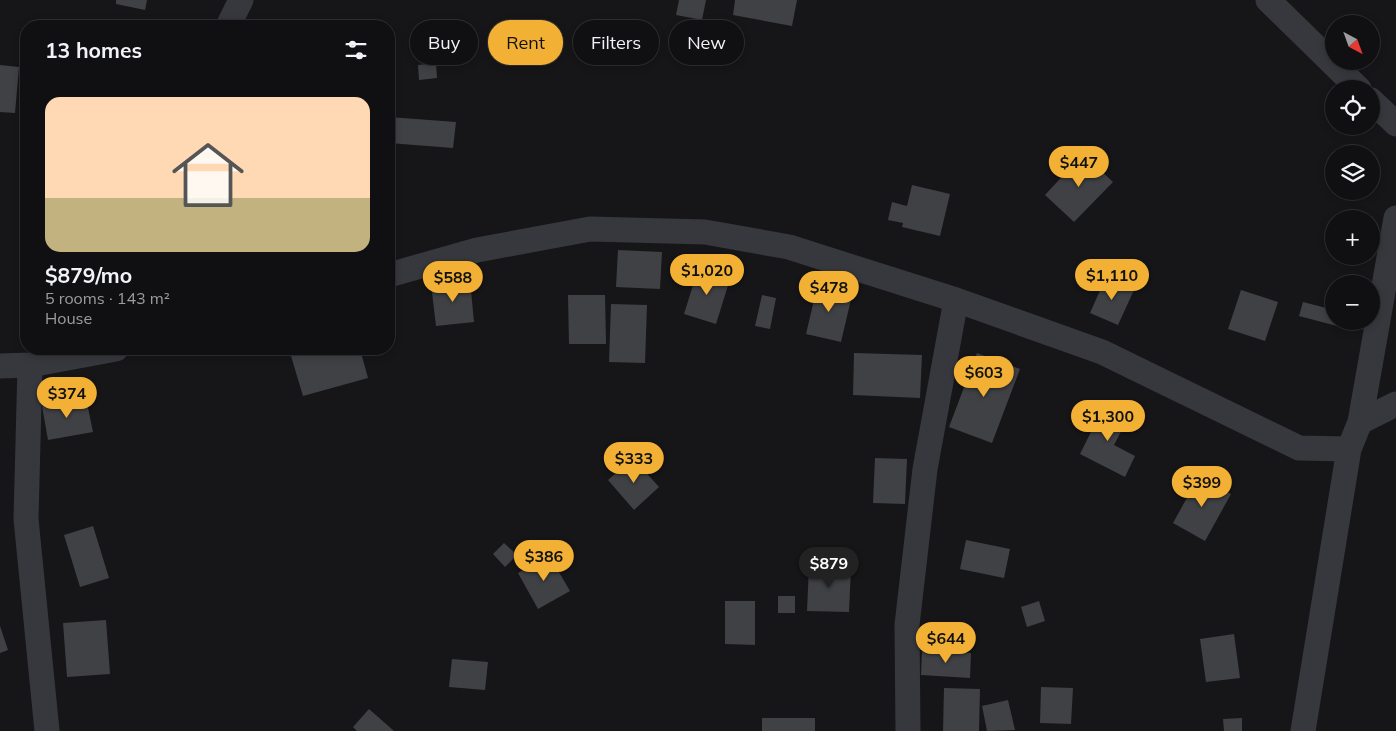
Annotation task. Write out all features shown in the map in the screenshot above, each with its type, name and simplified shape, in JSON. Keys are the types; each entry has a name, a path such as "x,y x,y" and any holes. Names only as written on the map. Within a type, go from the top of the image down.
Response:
{"street":[{"path":"231,20 241,0"},
{"path":"1268,0 1350,80"},
{"path":"1380,109 1396,124"},
{"path":"1303,731 1349,449 1360,422 1396,218"},
{"path":"395,273 477,250 590,229 705,232 789,247 956,300 1102,352 1300,448 1349,449"},
{"path":"908,731 906,711 907,624 925,469 956,300"},
{"path":"0,366 30,365 84,355"},
{"path":"30,365 26,519 47,731"},
{"path":"1360,422 1396,404"}],"building":[{"path":"116,0 147,0 145,10 116,4"},
{"path":"679,0 706,0 702,20 676,15"},
{"path":"735,0 797,0 792,26 733,15"},
{"path":"0,65 19,67 15,113 0,112"},
{"path":"418,65 436,65 437,78 419,80"},
{"path":"395,117 456,122 453,148 395,143"},
{"path":"1083,154 1113,182 1074,222 1045,195"},
{"path":"912,185 950,194 940,236 902,227 903,223 888,220 892,202 907,206"},
{"path":"618,250 662,252 660,289 616,287"},
{"path":"698,269 730,279 716,324 684,314"},
{"path":"1106,277 1134,290 1118,325 1090,313"},
{"path":"470,280 474,322 436,326 431,284"},
{"path":"818,283 853,291 841,342 806,334"},
{"path":"1241,290 1278,302 1265,341 1228,329"},
{"path":"568,295 605,295 606,344 569,344"},
{"path":"762,295 776,298 770,329 755,326"},
{"path":"1303,302 1325,308 1325,323 1299,316"},
{"path":"611,304 647,305 645,363 609,362"},
{"path":"854,353 922,355 920,398 853,395"},
{"path":"977,353 1020,369 992,443 949,427"},
{"path":"362,355 368,378 303,396 291,356"},
{"path":"86,398 93,432 48,440 42,406"},
{"path":"1105,404 1129,416 1114,445 1135,456 1125,477 1080,454"},
{"path":"633,458 659,487 634,510 608,480"},
{"path":"875,458 907,459 905,504 873,503"},
{"path":"1199,476 1231,494 1205,541 1173,523"},
{"path":"93,526 109,578 80,587 64,535"},
{"path":"966,540 1010,549 1004,578 960,569"},
{"path":"504,543 517,555 505,567 493,554"},
{"path":"549,555 570,591 538,609 518,573"},
{"path":"809,566 851,568 849,612 807,611"},
{"path":"778,596 795,596 795,613 778,613"},
{"path":"725,601 755,601 755,645 725,644"},
{"path":"1039,601 1045,621 1027,627 1021,607"},
{"path":"106,620 110,674 67,677 63,623"},
{"path":"0,626 8,650 0,653"},
{"path":"1234,634 1240,678 1206,682 1200,639"},
{"path":"922,651 971,653 970,678 921,675"},
{"path":"452,659 488,662 485,690 449,687"},
{"path":"1041,687 1073,688 1071,724 1040,723"},
{"path":"944,688 980,689 979,731 943,731"},
{"path":"1008,700 1015,730 987,731 982,706"},
{"path":"369,709 394,731 357,731 353,727"},
{"path":"762,718 815,718 815,731 762,731"},
{"path":"1242,718 1242,731 1224,731 1223,719"}]}
